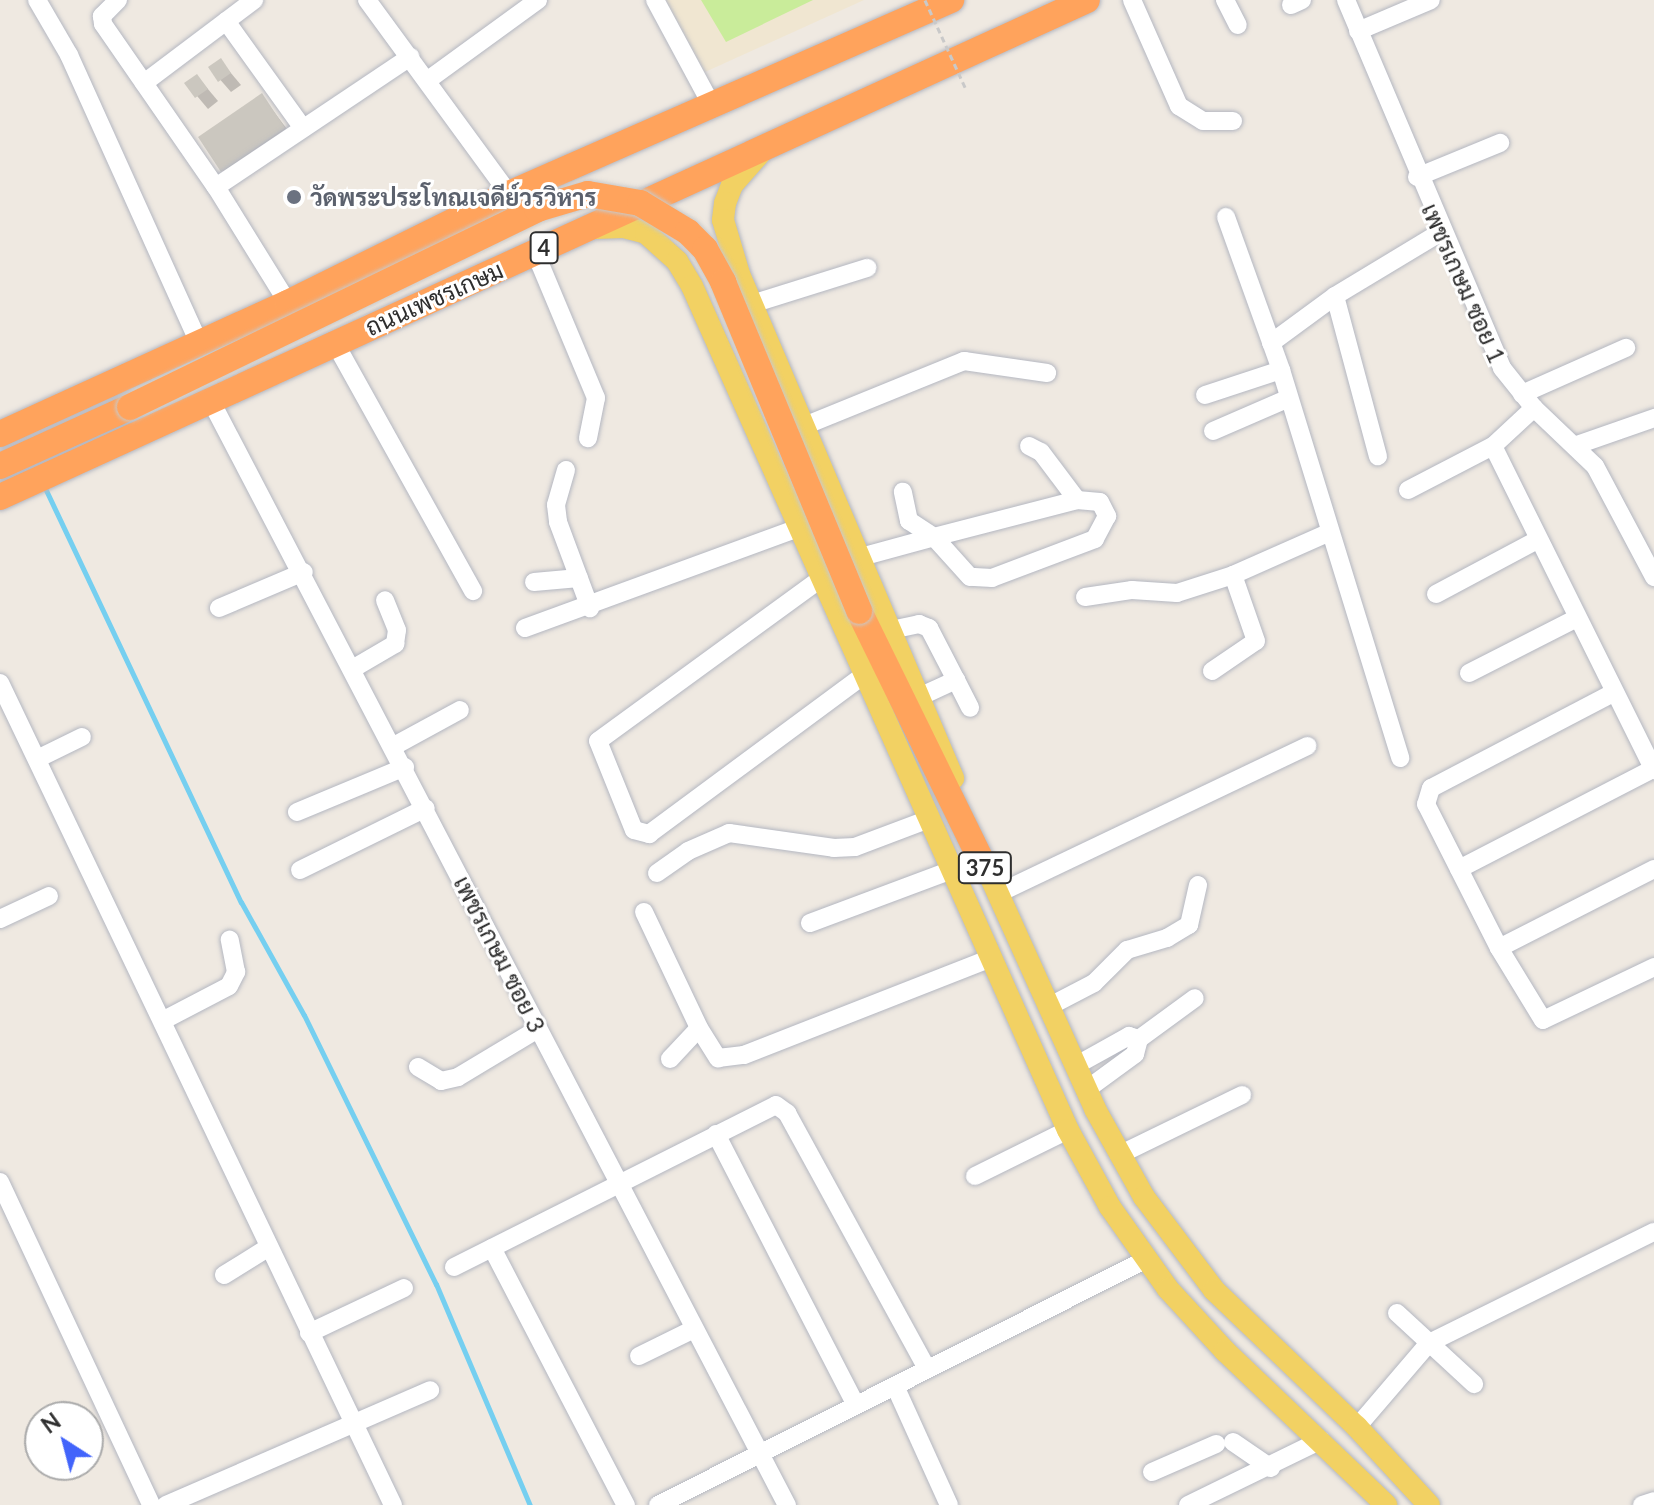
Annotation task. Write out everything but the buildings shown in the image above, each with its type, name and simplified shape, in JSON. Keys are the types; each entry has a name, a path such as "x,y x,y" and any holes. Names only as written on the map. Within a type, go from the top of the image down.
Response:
{"highway":[{"path":"0,434 288,303 509,194 951,0"},
{"name":"ถนนเพชรเกษม","path":"0,497 212,403 335,343 1087,0"},
{"path":"0,466 130,407 537,209 588,194 629,199 662,214 705,249 859,611 991,882"}],"main road":[{"name":"375","path":"766,148 732,185 723,220 729,240 752,304 919,697 991,882 1086,1090 1119,1155 1214,1290 1357,1427 1429,1505"},
{"name":"375","path":"581,231 606,226 646,233 677,261 1068,1130 1145,1260 1225,1351 1386,1505"},
{"path":"677,261 696,245 729,240"}],"street":[{"path":"37,0 69,55 199,343"},
{"path":"118,0 102,16 103,24 216,187 288,303"},
{"path":"144,83 254,0"},
{"path":"367,0 509,194"},
{"path":"428,80 538,0"},
{"path":"655,0 711,104"},
{"path":"1132,0 1179,106 1203,121 1233,121"},
{"path":"1225,0 1238,25"},
{"name":"เพชรเกษม ซอย 1","path":"1346,0 1417,177 1491,347 1528,401 1577,445 1617,501 1650,557 1654,577"},
{"path":"1358,31 1431,0"},
{"path":"226,21 303,128"},
{"path":"216,187 410,57"},
{"path":"1417,177 1500,143"},
{"path":"1226,217 1281,370 1328,533 1400,758"},
{"path":"1271,343 1335,296 1441,232"},
{"path":"535,252 596,398 588,438"},
{"path":"752,304 867,268"},
{"path":"1335,296 1378,456"},
{"path":"335,343 473,591"},
{"path":"1408,490 1493,446 1528,401 1626,348"},
{"path":"804,426 964,361 1047,373"},
{"path":"1205,395 1281,370"},
{"path":"1213,431 1287,399"},
{"name":"เพชรเกษม ซอย 3","path":"212,403 304,572 616,1184 787,1505"},
{"path":"1577,445 1654,418"},
{"path":"1029,446 1041,452 1077,500"},
{"path":"1459,869 1654,770 1575,619 1493,446"},
{"path":"566,470 556,505 558,522 590,608"},
{"path":"861,557 934,537 1077,500 1100,502 1107,516 1095,539 992,578 970,577 934,537 909,521 903,492"},
{"path":"525,628 590,608 796,529"},
{"path":"1085,597 1132,590 1177,593 1233,575 1328,533"},
{"path":"1436,594 1537,540"},
{"path":"219,608 304,572"},
{"path":"1212,671 1240,656 1256,641 1233,575"},
{"path":"534,582 579,578"},
{"path":"819,580 598,741 634,830 649,834 864,675"},
{"path":"354,668 395,644 397,630 385,600"},
{"path":"1469,673 1575,619"},
{"path":"891,630 925,625 970,708"},
{"path":"919,697 956,680"},
{"path":"0,683 164,1020 351,1423 393,1505"},
{"path":"1613,693 1431,788 1426,804 1499,948 1543,1020 1654,967"},
{"path":"394,746 460,710"},
{"path":"37,759 82,737"},
{"path":"991,882 1307,746"},
{"path":"297,812 405,767"},
{"path":"300,870 426,808"},
{"path":"657,873 688,851 729,833 855,847 929,819"},
{"path":"1499,948 1654,869"},
{"path":"810,923 952,870"},
{"path":"1048,1007 1094,983 1127,950 1189,925 1198,885"},
{"path":"0,919 49,896"},
{"path":"644,912 711,1052 728,1058 992,958"},
{"path":"164,1020 229,986 236,972 230,940"},
{"path":"1086,1090 1135,1054 1139,1039 1195,998"},
{"path":"670,1059 699,1028"},
{"path":"418,1067 441,1081 458,1077 538,1029"},
{"path":"1075,1066 1129,1036 1139,1039"},
{"path":"1119,1155 1242,1095"},
{"path":"454,1267 770,1106 781,1106 927,1369"},
{"path":"975,1176 1068,1130"},
{"path":"716,1134 856,1405"},
{"path":"0,1182 151,1505"},
{"path":"1357,1427 1429,1343 1654,1232"},
{"path":"224,1275 269,1247"},
{"path":"492,1248 626,1505"},
{"path":"658,1505 1145,1260"},
{"path":"309,1333 404,1288"},
{"path":"1397,1313 1474,1384"},
{"path":"639,1356 694,1329"},
{"path":"895,1386 949,1505"},
{"path":"166,1505 430,1390"},
{"path":"1188,1505 1271,1468 1321,1440"},
{"path":"1152,1472 1224,1443 1271,1468"},
{"path":"1642,1505 1654,1501"}],"path":[{"path":"925,0 966,89"}],"shaded area":[{"path":"666,0 864,0 705,72"}],"green space":[{"path":"701,0 813,0 726,42"}],"waterway":[{"path":"45,488 241,902 304,1015 436,1284 530,1505"}],"place":[{"name":"วัดพระประโทณเจดีย์วรวิหาร","path":"294,197"}]}
